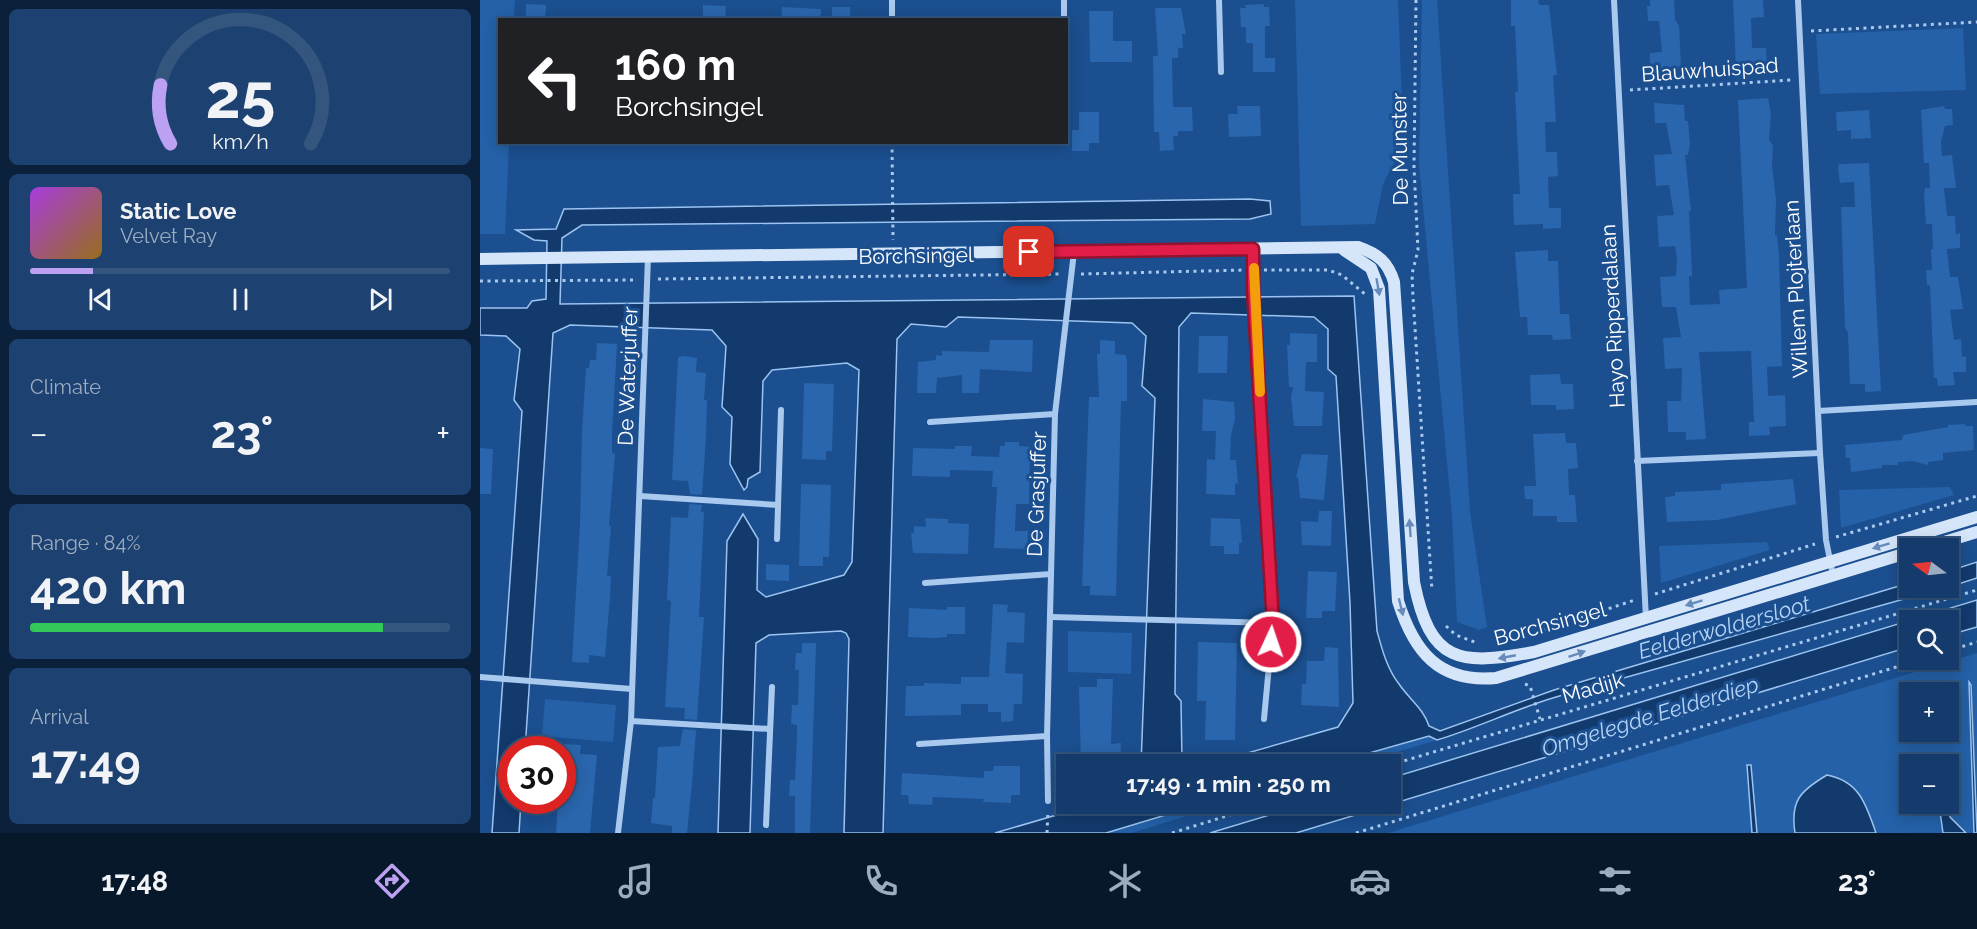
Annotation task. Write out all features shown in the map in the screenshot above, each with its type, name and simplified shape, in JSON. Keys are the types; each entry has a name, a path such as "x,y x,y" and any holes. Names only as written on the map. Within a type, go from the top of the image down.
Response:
{"main road":[{"name":"Borchsingel","path":"1340,248 1371,268 1377,278 1398,602 1408,632 1424,653 1436,664 1462,676 1478,679 1496,678 1830,562 1977,517"},
{"name":"Borchsingel","path":"480,260 1358,248 1373,252 1383,260 1391,272 1396,296 1414,582 1420,612 1432,636 1446,649 1466,659 1480,661 1534,652 1833,575 1899,555"},
{"path":"1957,538 1977,532"}],"street":[{"path":"892,0 892,18"},
{"path":"1064,0 1064,18"},
{"path":"1219,0 1221,72"},
{"name":"Hayo Ripperdalaan","path":"1614,0 1643,597 1647,624"},
{"name":"Willem Plojterlaan","path":"1798,0 1820,453 1826,540 1833,575"},
{"path":"1253,249 1253,289 1273,623 1264,719"},
{"name":"De Grasjuffer","path":"1048,801 1047,736 1055,414 1074,252"},
{"name":"De Waterjuffer","path":"618,833 631,721 648,257"},
{"path":"1818,411 1977,402"},
{"path":"777,539 781,410"},
{"name":"De Grasjuffer","path":"930,422 1055,414"},
{"path":"1637,461 1820,453"},
{"path":"639,496 778,505"},
{"name":"De Grasjuffer","path":"925,583 1051,574"},
{"path":"1051,618 1273,623"},
{"path":"480,677 632,689"},
{"path":"766,825 772,687"},
{"path":"631,721 770,729"},
{"path":"919,744 1047,736"}],"path":[{"name":"De Munster","path":"1413,297 1412,274 1418,250 1414,167 1416,0"},
{"path":"1800,32 1977,22"},
{"name":"Blauwhuispad","path":"1619,91 1803,80"},
{"path":"892,144 893,238"},
{"name":"Borchsingel","path":"480,281 1328,270 1342,275 1368,296 1379,296"},
{"path":"1396,296 1413,297 1432,602"},
{"name":"Borchsingel","path":"1508,641 1826,540 1977,496"},
{"name":"Madijk","path":"1401,762 1977,590"},
{"name":"Borchsingel","path":"1441,621 1456,636 1487,644"},
{"path":"1959,648 1977,642"},
{"path":"1356,833 1899,666"},
{"path":"1532,696 1540,719"},
{"path":"1047,833 1048,801"},
{"path":"1172,833 1233,814"}],"shaded area":[{"path":"480,0 515,0 514,18 498,18 498,144 509,144 505,234 480,234"},
{"path":"1295,0 1398,0 1403,130 1400,151 1383,184 1375,224 1301,226"},
{"path":"1422,0 1437,0 1470,512 1487,627 1479,630 1457,622 1452,516 1419,164"},
{"path":"1963,28 1966,90 1820,94 1816,34"},
{"path":"1950,487 1954,495 1841,528 1839,490"},
{"path":"1767,542 1770,550 1661,583 1659,546"},
{"path":"1068,631 1132,633 1131,674 1068,672"},
{"path":"1977,653 1977,793 1971,685 1969,683 1974,833 1966,833 1950,817 1950,814 1959,814 1959,754 1899,754 1899,814 1940,814 1943,833 1876,833 1856,789 1793,818 1795,833 1757,833 1751,765 1747,765 1752,833 1388,833 1921,670 1959,670 1959,659"},
{"path":"545,699 616,705 613,742 576,739 576,736 542,736"},
{"path":"1429,736 1437,740 1391,754 1366,754"},
{"path":"1169,814 1193,814 1131,833 1106,833"}],"water":[{"path":"1250,199 1270,201 1271,214 1250,219 582,225 562,238 560,304 1354,296 1377,631 1391,672 1420,709 1429,726 1440,731 1554,690 1899,586 1899,598 1907,598 1556,697 1437,740 1429,736 1366,754 1244,754 1338,727 1353,703 1350,603 1336,376 1328,369 1328,329 1314,317 1191,313 1179,327 1175,694 1181,701 1182,754 1141,754 1155,398 1142,386 1146,336 1132,323 958,317 946,327 911,324 897,339 883,833 844,833 849,639 846,633 841,631 769,635 756,643 750,833 718,833 727,541 743,514 758,539 757,590 766,597 844,575 852,562 859,370 847,363 772,370 763,381 760,472 748,479 744,490 730,464 732,417 722,407 726,346 712,330 570,325 553,333 526,736 499,736 522,411 514,400 520,349 506,336 480,335 480,308 527,308 532,301 546,299 547,241 534,240 516,230 556,229 564,209"},
{"path":"1977,562 1977,578 1959,584 1959,568"},
{"path":"1977,600 1977,627 1959,632 1959,610 1944,610"},
{"name":"Omgelegde Eelderdiep","path":"1899,624 1899,650 1401,801 1401,775"},
{"path":"1969,682 1971,685 1977,833 1974,833"},
{"path":"498,749 498,814 520,814 519,833 492,833"},
{"path":"1747,765 1751,765 1757,833 1752,833"},
{"path":"1827,775 1847,783 1860,795 1876,833 1795,833 1794,813 1799,798 1810,786"},
{"path":"1060,814 1169,814 1106,833 995,833"},
{"path":"1273,814 1359,814 1296,833 1210,833"},
{"path":"1940,814 1949,814 1966,833 1943,833"}],"building":[{"path":"1511,0 1538,0 1539,5 1549,5 1557,75 1553,75 1556,122 1545,122 1546,152 1557,152 1558,176 1548,177 1549,208 1561,208 1561,228 1543,229 1543,224 1514,225 1513,194 1520,194 1515,92 1518,92 1515,26 1511,26"},
{"path":"1650,0 1674,0 1675,19 1679,26 1681,67 1658,72 1658,69 1650,69 1650,53 1662,52 1659,21 1648,21 1647,6 1650,6"},
{"path":"1733,0 1763,0 1764,17 1751,18 1752,48 1766,48 1767,66 1736,68"},
{"path":"526,4 546,5 545,18 526,18"},
{"path":"1264,4 1264,7 1269,7 1270,26 1265,26 1265,58 1275,58 1275,72 1253,72 1253,43 1246,43 1246,27 1241,27 1240,8 1246,8 1245,5"},
{"path":"703,5 726,6 725,18 703,18"},
{"path":"782,7 821,9 820,18 781,18"},
{"path":"832,7 850,7 850,18 832,18"},
{"path":"1155,8 1181,8 1186,34 1182,34 1183,48 1178,48 1178,58 1172,58 1173,107 1192,107 1193,131 1178,131 1178,136 1173,136 1174,150 1160,151 1159,132 1154,132 1153,56 1158,56"},
{"path":"1089,11 1113,11 1113,41 1132,41 1132,62 1090,62"},
{"path":"1768,98 1771,113 1769,140 1773,145 1772,165 1776,200 1775,235 1777,235 1779,255 1782,366 1767,367 1768,396 1785,395 1786,426 1769,427 1770,435 1749,436 1749,422 1754,422 1751,351 1699,352 1706,439 1686,440 1686,432 1668,432 1667,401 1681,401 1682,368 1665,369 1663,338 1681,337 1676,307 1662,307 1660,277 1676,276 1677,258 1675,246 1659,247 1657,216 1674,215 1669,185 1656,186 1654,155 1672,154 1666,123 1655,123 1654,103 1684,105 1685,121 1688,121 1690,144 1688,155 1685,155 1691,211 1689,211 1692,272 1692,276 1689,276 1690,305 1720,304 1719,290 1747,288 1738,100"},
{"path":"1237,106 1260,106 1261,136 1229,137 1228,114 1238,114"},
{"path":"1944,106 1945,109 1952,109 1953,125 1945,126 1941,142 1942,156 1952,155 1956,188 1944,188 1947,216 1955,216 1956,234 1960,233 1960,248 1947,249 1950,277 1958,277 1963,309 1950,310 1954,340 1961,339 1962,357 1966,356 1966,372 1953,372 1955,385 1938,386 1937,378 1934,378 1930,285 1927,285 1926,270 1932,270 1931,249 1933,249 1932,224 1926,224 1924,196 1925,188 1930,188 1929,163 1924,163 1921,110"},
{"path":"1869,110 1871,138 1851,139 1851,130 1837,131 1836,112"},
{"path":"1079,112 1099,112 1099,143 1089,143 1089,151 1072,151 1072,130 1079,130"},
{"path":"1869,163 1881,391 1865,392 1865,384 1850,384 1848,333 1845,328 1841,207 1855,207 1854,182 1840,183 1838,168 1839,164"},
{"path":"1548,250 1548,261 1558,261 1560,314 1569,314 1571,339 1553,340 1552,335 1528,335 1527,317 1520,317 1515,252"},
{"path":"1290,333 1317,334 1317,362 1306,362 1305,391 1324,392 1322,426 1294,426 1291,397 1293,387 1289,387 1287,345 1290,345"},
{"path":"1199,336 1228,336 1227,373 1198,373"},
{"path":"990,340 1033,340 1032,372 980,369 979,393 962,393 962,375 937,378 936,393 917,393 918,362 936,360 936,355 942,356 942,351 989,352"},
{"path":"1100,340 1115,341 1115,354 1126,355 1127,362 1127,401 1121,401 1116,596 1090,595 1090,586 1082,586 1089,397 1099,397 1097,354 1100,354"},
{"path":"597,343 617,344 612,434 612,453 615,454 609,526 611,526 607,576 611,576 605,657 589,655 589,663 572,662 586,368 589,368 590,360 596,360"},
{"path":"678,357 697,358 696,372 706,373 704,400 707,400 706,437 702,495 690,494 688,481 672,480"},
{"path":"1560,374 1561,384 1573,384 1574,409 1556,410 1556,405 1531,405 1530,375"},
{"path":"804,383 834,384 832,451 826,451 826,460 802,459"},
{"path":"1203,399 1234,402 1235,419 1231,435 1230,460 1236,460 1238,484 1235,483 1235,495 1206,494 1207,459 1215,460 1216,431 1202,431"},
{"path":"1965,424 1965,426 1973,426 1974,450 1943,453 1943,460 1928,462 1928,465 1912,461 1898,462 1898,465 1882,465 1882,468 1851,472 1850,458 1846,458 1845,445 1902,440 1903,435 1948,427 1948,425"},
{"path":"1565,433 1566,443 1576,443 1578,468 1568,469 1569,495 1575,495 1577,522 1557,522 1557,516 1533,516 1533,499 1525,499 1524,486 1536,486 1533,434"},
{"path":"1005,442 1019,442 1019,446 1030,447 1029,504 1016,504 1015,531 1028,531 1027,549 994,548 997,487 992,487 993,471 950,470 950,477 912,476 913,448 955,449 955,446 972,446 971,456 999,457 1000,446 1005,446"},
{"path":"480,448 493,449 491,494 480,494"},
{"path":"1302,454 1328,455 1324,500 1300,498 1298,477 1296,477"},
{"path":"1793,479 1796,504 1717,520 1667,522 1665,497 1675,496 1675,492 1721,490 1721,484"},
{"path":"801,484 831,485 829,557 823,557 823,566 799,566"},
{"path":"689,504 702,505 701,512 704,512 699,617 704,617 697,720 684,719 685,708 665,707 671,601 667,600 671,517 688,518"},
{"path":"1319,511 1332,511 1331,546 1302,545 1301,521 1318,522"},
{"path":"925,518 948,519 948,523 969,524 968,554 913,553 911,533 914,533 914,526 926,527"},
{"path":"1211,518 1240,519 1242,543 1239,543 1239,554 1224,554 1224,546 1210,546"},
{"path":"766,564 789,565 789,581 766,580"},
{"path":"1308,571 1337,572 1335,611 1322,611 1322,618 1306,618"},
{"path":"993,604 1008,605 1007,612 1025,613 1024,643 1007,642 1005,673 1023,674 1022,704 1014,704 1013,721 1001,722 1001,712 988,712 988,704 961,704 961,715 905,716 906,686 924,686 924,683 961,684 961,677 989,677"},
{"path":"947,607 965,607 965,634 947,634 947,637 935,638 908,637 909,608 947,610"},
{"path":"1198,642 1237,643 1235,740 1205,740 1206,701 1197,701"},
{"path":"802,643 816,643 810,833 795,833 795,796 789,796 790,780 795,780 797,725 791,724 792,705 798,705 799,670 795,670 796,653 802,653"},
{"path":"1325,647 1338,648 1339,707 1301,705 1302,684 1306,684 1307,661 1324,661"},
{"path":"1097,679 1113,679 1111,744 1121,743 1120,754 1081,754 1079,687 1097,687"},
{"path":"683,729 696,730 687,833 672,833 672,826 651,823 658,747 680,746"},
{"path":"576,745 581,745 580,754 597,755 590,833 556,833 557,814 576,814"},
{"path":"994,766 1020,766 1020,795 1011,795 1011,803 983,802 984,799 933,797 932,805 909,804 908,795 901,795 902,773 984,778 984,771 993,771"}],"slow traffic":[{"path":"1254,268 1253,289 1260,392"}],"route":[{"path":"1029,252 1253,249 1253,289 1273,623 1271,642"}],"water label":[{"name":"Eelderwoldersloot","path":"1724,627"}]}
